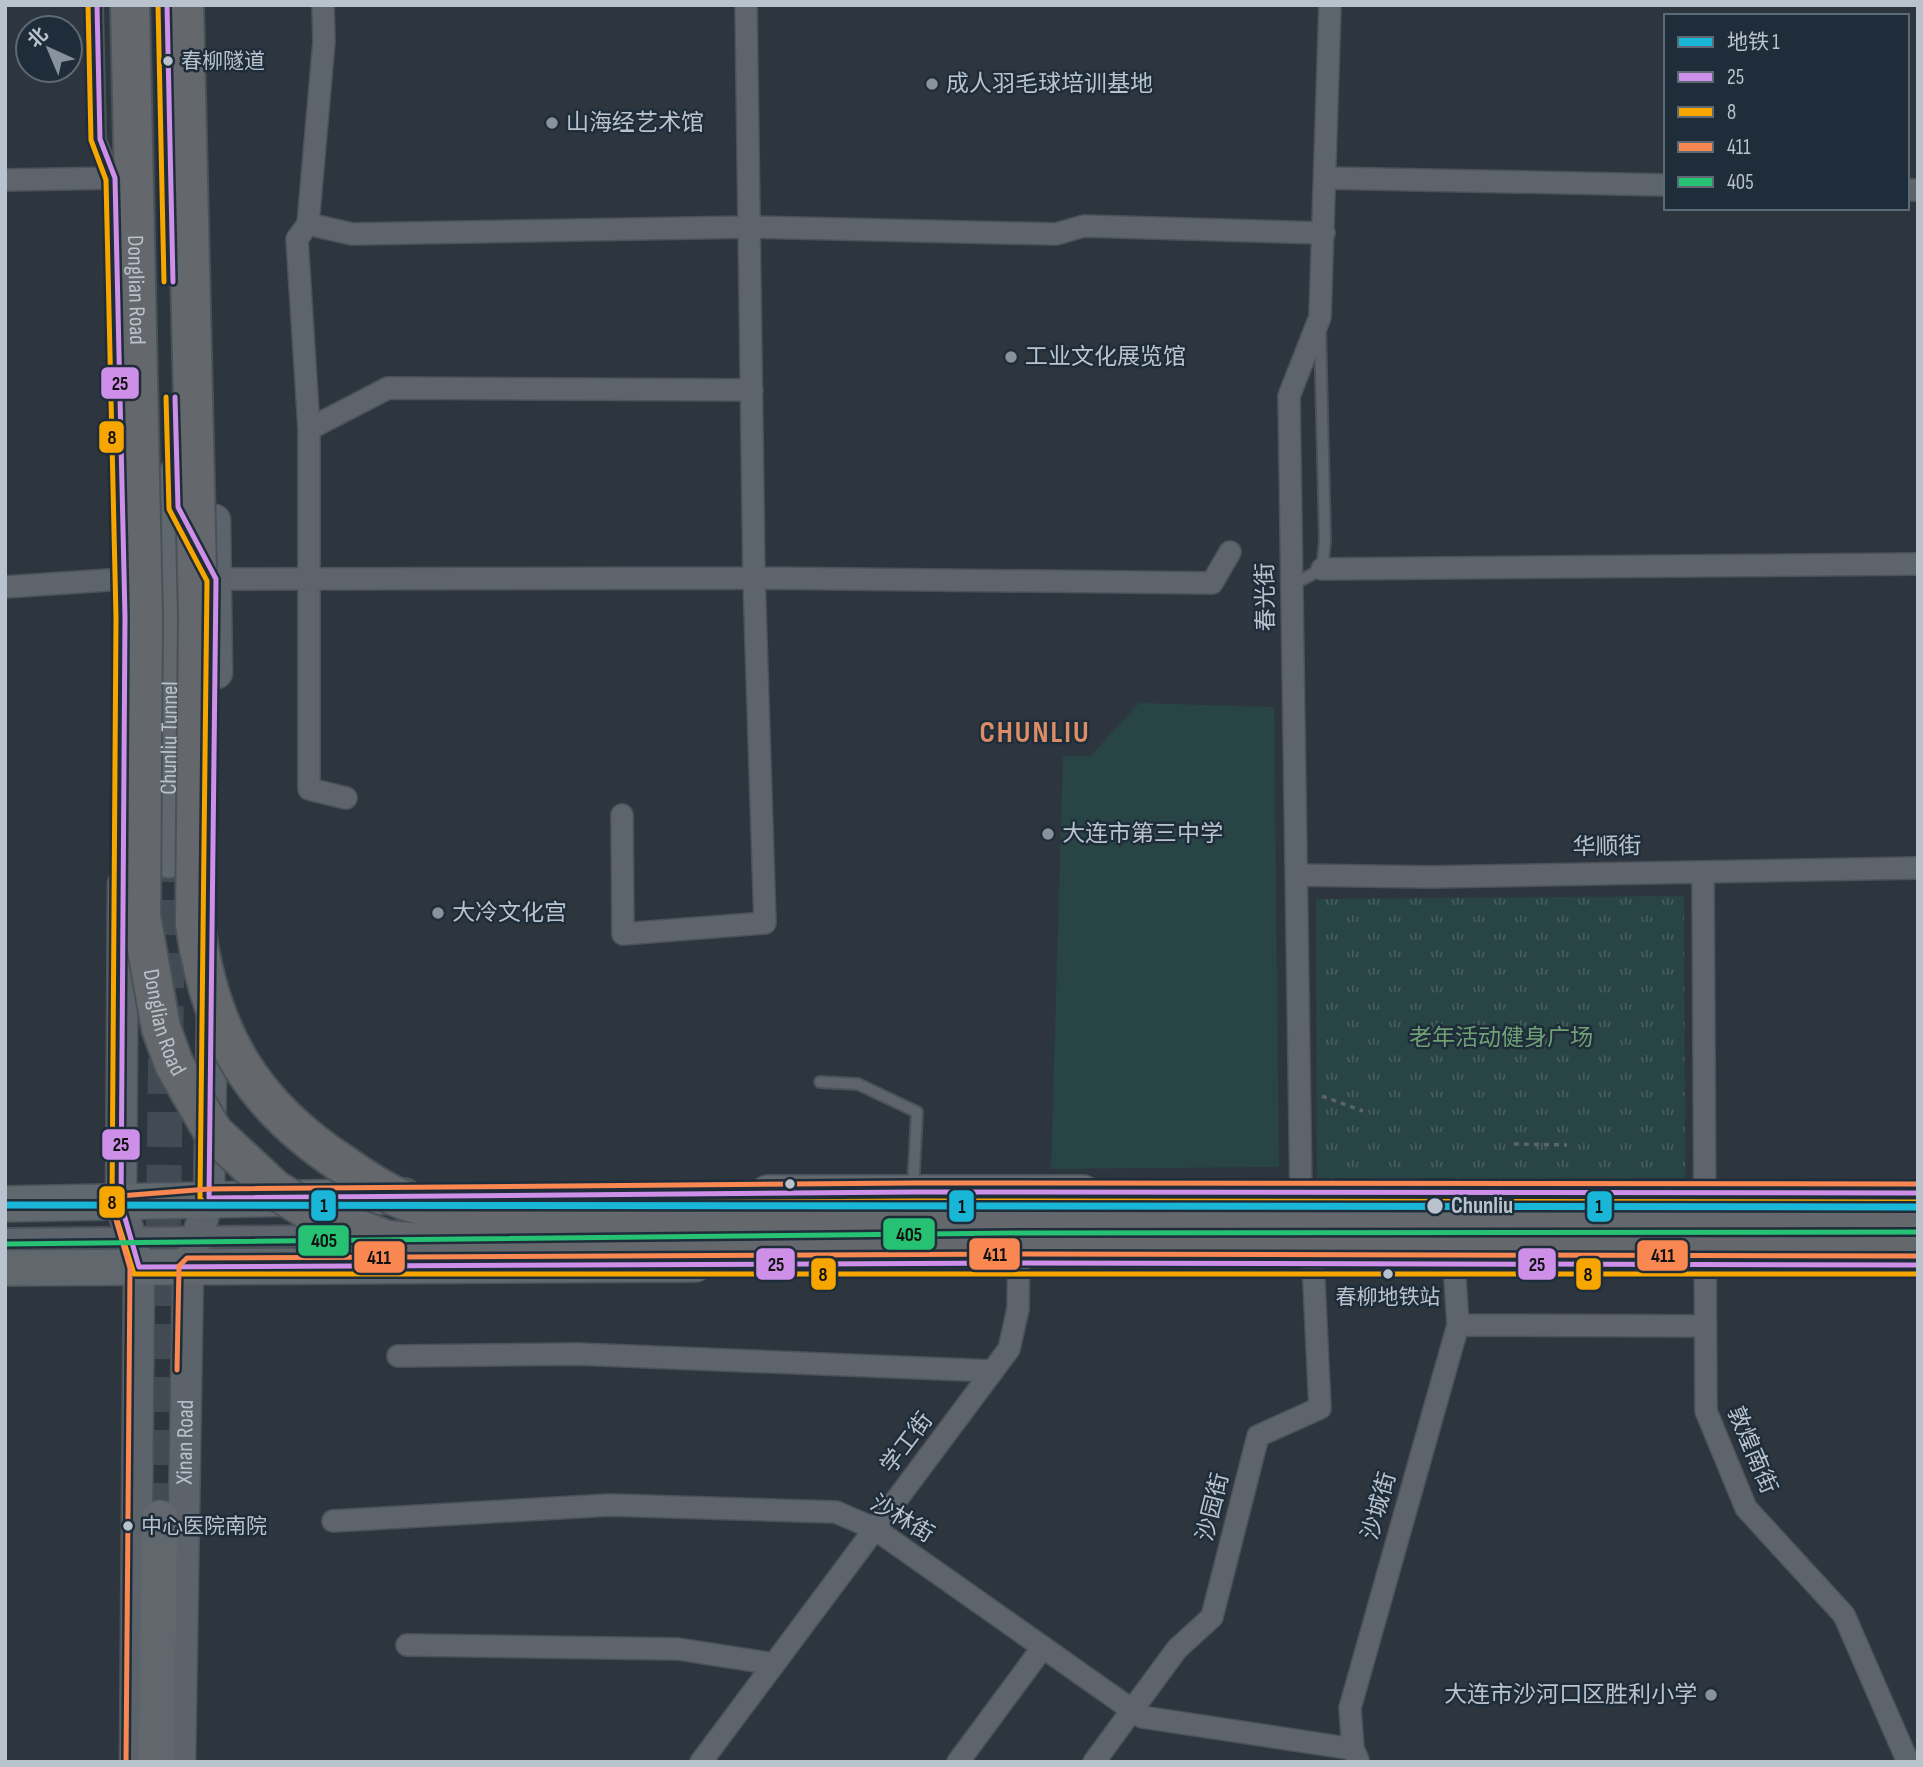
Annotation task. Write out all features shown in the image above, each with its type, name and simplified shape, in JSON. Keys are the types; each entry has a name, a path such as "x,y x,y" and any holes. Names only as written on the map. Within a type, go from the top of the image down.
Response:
{"highway":[{"name":"Donglian Road","path":"130,5 143,617 141,916 161,1028 190,1097 213,1132 274,1189 308,1209 387,1240 447,1245 1918,1248"},
{"path":"184,5 198,616 195,924 200,960 209,991 234,1052 272,1108 321,1151 400,1199 443,1208 494,1212 1918,1212"}],"main road":[{"name":"Xinan Road","path":"111,5 124,579 135,1762"},
{"path":"148,5 168,508"},
{"path":"124,579 168,508 173,291 167,5"},
{"name":"Xinan Road","path":"180,1762 194,1247 209,1198 216,579 201,5"},
{"path":"173,291 207,230"},
{"path":"121,434 216,579"},
{"name":"Chunliu Tunnel","path":"168,508 171,617 168,860"},
{"path":"5,1268 130,1237 209,1198 913,1192 1020,1228 1313,1262 1454,1263 1706,1229 1918,1193"},
{"path":"5,1204 130,1237 194,1247 1020,1228 1301,1194 1706,1229 1918,1265"},
{"path":"156,1762 160,1518"}],"street":[{"path":"323,5 324,41 308,225 297,239 310,429 309,789 346,798"},
{"path":"622,815 623,934 765,923 754,578 746,5"},
{"name":"春光街","path":"1301,1194 1289,396 1320,317 1330,5"},
{"path":"5,180 115,178"},
{"path":"1325,178 1664,185"},
{"path":"308,225 352,234 749,227 1056,234 1084,226 1324,233"},
{"path":"310,429 388,388 752,390"},
{"path":"216,579 754,578 1212,583 1230,552"},
{"path":"1322,569 1918,564"},
{"path":"5,587 124,579"},
{"name":"华顺街","path":"1297,875 1431,877 1918,868"},
{"name":"敦煌南街","path":"1703,872 1706,1411 1746,1508 1844,1615 1908,1762"},
{"name":"学工街","path":"701,1762 1009,1349 1018,1308 1020,1228"},
{"name":"沙园街","path":"1094,1762 1177,1649 1212,1616 1258,1436 1320,1408 1313,1262"},
{"name":"沙城街","path":"1356,1756 1350,1708 1458,1325 1454,1263"},
{"path":"1458,1325 1704,1326"},
{"path":"398,1356 578,1354 993,1371"},
{"name":"沙林街","path":"333,1521 610,1505 836,1512 875,1529 1142,1717 1356,1756"},
{"path":"407,1645 678,1649 774,1664"},
{"path":"958,1762 1043,1647"}],"lane":[{"path":"97,5 100,139 115,178"},
{"path":"1292,585 1322,569 1325,541 1320,317"},
{"path":"820,1082 858,1084 917,1112 913,1192"},
{"path":"1706,1229 1918,1226"},
{"path":"1020,1228 1918,1232"},
{"path":"5,1234 130,1237"},
{"path":"5,1244 130,1237"}],"path":[{"path":"1322,1096 1363,1111"},
{"path":"1514,1144 1567,1145"}],"green space":[{"path":"1139,703 1274,707 1279,1167 1051,1169 1063,756 1090,756"},
{"name":"老年活动健身广场","path":"1684,896 1685,1178 1317,1181 1316,899"}],"tunnel":[{"path":"160,1518 168,860"}],"metro line":[{"name":"1","path":"5,1205 1918,1207"}],"transit line":[{"name":"8","path":"88,5 91,140 106,180 116,617 112,1204 134,1274 1918,1274"},
{"name":"25","path":"97,5 100,139 115,178 125,617 121,1204 139,1267 1019,1263 1918,1265"},
{"name":"8","path":"158,5 164,282"},
{"name":"25","path":"167,5 173,282"},
{"name":"8","path":"166,397 169,509 207,581 200,1198 206,1206 913,1201 1918,1202"},
{"name":"25","path":"175,397 178,507 216,579 209,1198 913,1192 1918,1193"},
{"name":"411","path":"126,1762 130,1268 112,1206 119,1196 209,1189 913,1183 1918,1184"},
{"name":"405","path":"5,1244 1019,1233 1918,1232"},
{"name":"411","path":"177,1370 179,1266 187,1258 1019,1254 1918,1256"}],"place":[{"name":"春柳隧道","path":"168,61"},
{"name":"成人羽毛球培训基地","path":"932,84"},
{"name":"山海经艺术馆","path":"552,123"},
{"name":"工业文化展览馆","path":"1011,357"},
{"name":"大连市第三中学","path":"1048,834"},
{"name":"大冷文化宫","path":"438,913"},
{"name":"Chunliu","path":"1435,1206"},
{"name":"春柳地铁站","path":"1388,1274"},
{"name":"中心医院南院","path":"128,1526"},
{"name":"大连市沙河口区胜利小学","path":"1711,1695"}],"district":[{"name":"CHUNLIU","path":"1035,733"}]}
